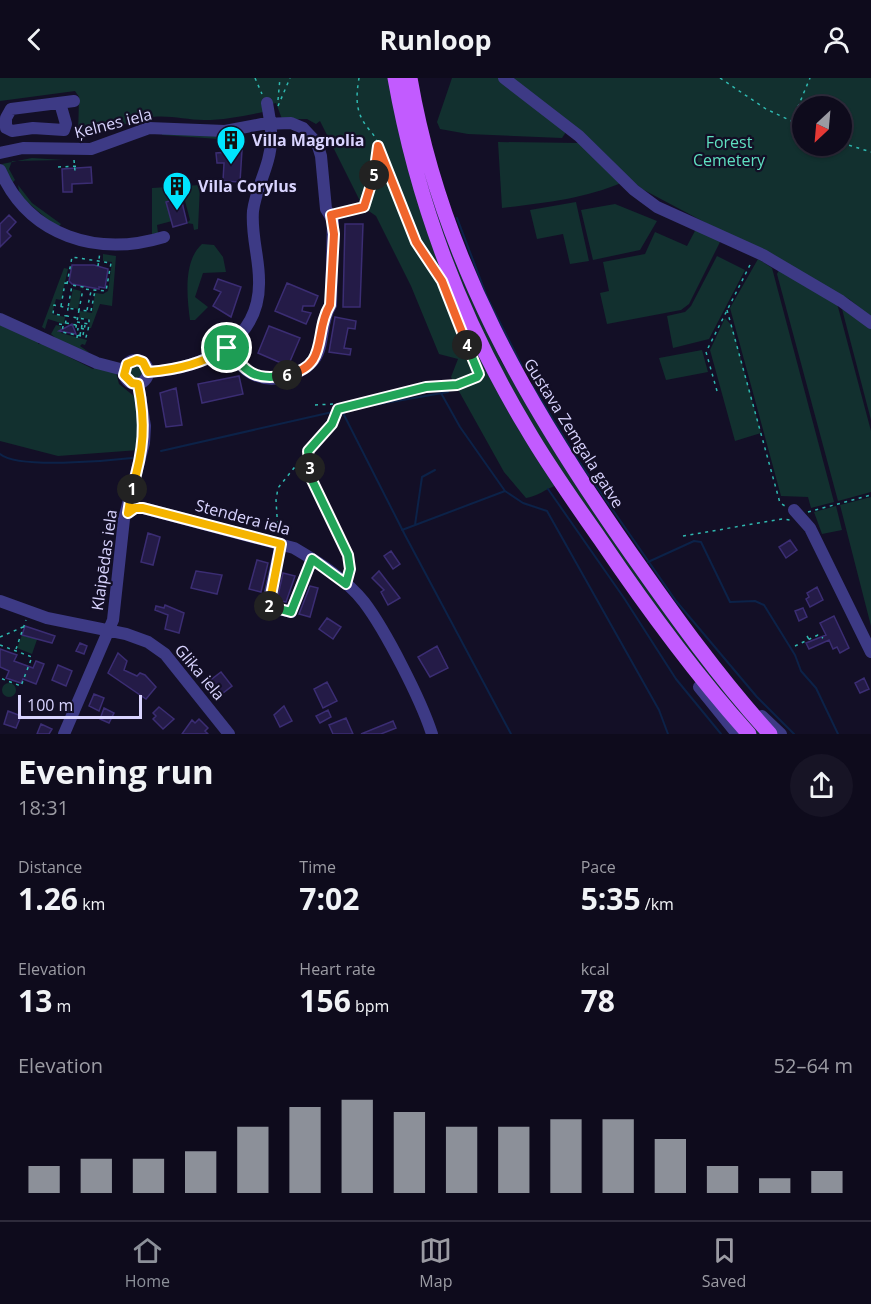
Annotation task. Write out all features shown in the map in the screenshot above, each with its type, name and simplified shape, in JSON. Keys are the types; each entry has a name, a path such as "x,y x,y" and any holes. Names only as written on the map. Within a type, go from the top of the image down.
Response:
{"main road":[{"path":"395,78 424,202 456,289 486,355 553,470 670,638 749,734"},
{"name":"Gustava Zemgala gatve","path":"410,78 444,207 462,261 511,367 578,477 673,614 770,734"}],"street":[{"path":"504,78 579,136 634,190 657,207 756,252 841,302 871,323"},
{"path":"61,107 66,124 64,130 6,128 5,124 11,109 61,107 74,101"},
{"path":"148,372 193,364 212,358 227,348 242,333 258,300 260,282 254,238 254,210 272,141 267,103"},
{"name":"Ķelnes iela","path":"0,153 23,148 79,150 104,145 149,128 225,130 270,123 291,123 303,128 317,144 321,156 326,209 331,215 334,234 330,305 326,313 320,349 308,367 296,374 270,379 245,370 227,348"},
{"path":"23,129 23,148"},
{"path":"0,170 9,193 54,230 101,245 136,244 164,237"},
{"path":"0,319 97,363 124,370"},
{"path":"137,360 143,362 148,372 143,382 138,384 127,380 124,370 127,364 137,360"},
{"name":"Klaipēdas iela","path":"64,734 113,620 123,528 144,443 138,384"},
{"name":"Stendera iela","path":"128,513 135,508 143,508 281,544 294,548 312,559 346,584 363,601 375,619 432,734"},
{"path":"795,515 810,528 871,652"},
{"path":"281,544 267,606 291,612 312,559"},
{"name":"Glika iela","path":"0,601 47,618 109,630 148,642 165,654 229,734"},
{"path":"670,638 677,659 737,734"},
{"name":"Gustava Zemgala gatve","path":"724,679 781,734"}],"path":[{"path":"255,78 267,103"},
{"path":"280,78 277,110 290,78"},
{"path":"359,78 356,96 359,113 374,135 416,242 442,281 434,259"},
{"path":"720,78 766,109 792,121"},
{"path":"802,96 810,78"},
{"path":"331,215 364,207 375,171 378,146"},
{"path":"852,146 871,152"},
{"path":"74,159 75,171"},
{"path":"58,167 79,166"},
{"path":"98,266 101,245"},
{"path":"717,391 706,351 756,252"},
{"path":"61,307 72,257 111,263 106,291 91,291 67,284"},
{"path":"72,285 62,333 82,335"},
{"path":"82,335 78,318 83,289"},
{"path":"87,311 91,291"},
{"path":"59,324 81,327 85,324 89,320 53,314 54,305 91,311 95,291"},
{"path":"727,310 780,503 795,515"},
{"path":"281,544 276,493 332,424 336,410 426,387 457,385 477,377 479,374 458,322"},
{"path":"81,327 85,324"},
{"path":"81,327 85,324"},
{"path":"81,327 82,335"},
{"path":"315,405 345,406"},
{"path":"308,451 310,476 348,555 350,569 346,584"},
{"path":"683,536 782,519 871,495"},
{"path":"15,651 27,619"},
{"path":"0,637 24,627"},
{"path":"795,646 818,635 823,638"},
{"path":"0,645 32,657 21,686 0,678"}],"green space":[{"path":"0,78 389,78 422,213 557,485 526,498 504,472 451,377 458,359 439,354 411,286 376,216 363,207 320,121 316,124 307,119 282,119 276,103 264,106 263,112 226,119 159,117 143,119 78,138 79,97 75,91 0,101"},
{"path":"400,78 406,78 465,284 501,361 559,459 762,734 755,734 677,640 543,445 482,335 432,209"},
{"path":"452,78 500,78 568,129 562,138 468,134 440,129 437,122"},
{"name":"Forest Cemetery","path":"510,78 871,78 871,317 849,299 642,189"},
{"path":"162,131 219,135 219,139 162,135"},
{"path":"498,142 579,143 623,182 594,193 502,208"},
{"path":"32,158 64,160 18,161"},
{"path":"12,162 9,169 15,180 12,183 2,164"},
{"path":"18,185 32,203 61,224 58,228 20,196"},
{"path":"200,185 198,229 194,230 193,224 187,223 190,220 184,197 181,198 172,221 157,225 158,233 152,234 152,188"},
{"path":"576,202 589,261 570,264 563,234 537,239 530,210"},
{"path":"615,204 657,221 640,250 593,260 581,210"},
{"path":"696,229 721,240 689,304 681,310 607,324 600,293 609,291 603,262 645,254 655,232 687,246"},
{"path":"202,244 214,245 223,257 226,272 203,273 195,297 208,307 195,320 190,320 187,290 189,269 196,251"},
{"path":"103,254 116,256 112,306 100,304 91,328 89,328 90,319 79,318 80,311 92,313 95,293 103,294 108,291 112,262 103,261"},
{"path":"717,256 745,270 709,339 673,348 667,316 685,312 691,306"},
{"path":"758,259 772,268 834,502 811,508 808,497 781,496 730,308"},
{"path":"64,268 68,269 61,300 56,299 52,314 65,317 64,324 48,319 45,329 42,327"},
{"path":"779,270 835,301 838,307 871,431 871,492 838,501 777,274"},
{"path":"73,289 81,291 78,309 69,307"},
{"path":"842,309 871,328 871,420"},
{"path":"725,318 732,326 761,433 735,441 710,350"},
{"path":"0,325 40,340 38,344 43,344 93,369 96,366 116,372 119,384 135,397 141,425 139,450 58,456 0,441"},
{"path":"56,325 61,326 61,333 87,340 85,345 80,346 90,353 59,341 51,334"},
{"path":"702,350 708,372 666,380 659,358"},
{"path":"133,364 139,364 143,371 139,378 133,378 129,374 129,368"},
{"path":"871,497 871,626 840,505"},
{"path":"836,506 842,530 822,534 814,512"},
{"path":"36,629 40,631 32,654 17,648 22,635 32,638"},
{"path":"6,683 12,683 16,690 12,697 6,697 2,693 2,687"}],"building":[{"name":"Villa Magnolia","path":"229,149 242,150 240,182 223,181 224,163 217,163 216,153 229,152"},
{"path":"91,167 92,183 72,184 72,192 63,192 62,169"},
{"name":"Villa Corylus","path":"181,198 187,223 173,227 166,202"},
{"path":"9,215 16,222 7,232 11,236 0,247 0,224"},
{"path":"345,224 363,224 360,307 343,307"},
{"path":"72,265 94,265 108,269 105,288 72,284 69,281"},
{"path":"218,279 241,287 231,317 213,306 221,292 214,289"},
{"path":"287,283 318,296 314,306 303,306 302,311 311,313 306,324 275,311"},
{"path":"335,317 356,321 355,329 348,328 344,348 351,349 350,355 329,352"},
{"path":"72,324 76,334 59,331"},
{"path":"269,326 300,338 288,366 258,353"},
{"path":"239,376 243,394 202,403 198,384"},
{"path":"176,388 182,425 166,427 160,393"},
{"path":"148,533 160,537 153,565 141,562"},
{"path":"790,540 797,550 786,558 779,547"},
{"path":"391,551 400,564 393,569 384,556"},
{"path":"257,560 268,563 261,592 249,589"},
{"path":"196,571 222,575 217,594 191,588"},
{"path":"379,571 400,598 388,605 381,592 384,590 372,578"},
{"path":"283,573 295,576 286,602 277,600"},
{"path":"310,586 318,588 310,617 299,614"},
{"path":"817,587 823,600 810,607 806,599 809,597 807,593"},
{"path":"165,605 184,613 179,633 165,629 168,615 155,610 156,606 164,608"},
{"path":"803,608 807,617 799,621 795,611"},
{"path":"834,616 849,648 840,653 837,647 833,649 829,640 809,649 806,643 826,635 820,623"},
{"path":"327,618 341,627 333,639 319,629"},
{"path":"25,626 55,636 52,643 22,635"},
{"path":"80,643 87,646 84,654 76,651"},
{"path":"437,646 448,668 430,677 418,657"},
{"path":"0,649 17,655 14,661 33,668 36,661 44,664 36,684 23,679 21,683 6,678 9,671 0,667"},
{"path":"118,653 127,661 124,670 137,676 140,673 145,675 156,687 146,699 108,673"},
{"path":"58,665 72,671 66,686 52,680"},
{"path":"221,672 232,686 223,693 220,690 216,693 208,682"},
{"path":"864,678 869,689 860,693 855,683"},
{"path":"327,682 337,701 323,708 314,689"},
{"path":"94,694 104,698 99,711 89,706"},
{"path":"284,706 292,721 280,727 274,715"},
{"path":"159,707 174,719 163,729 153,719 156,716 153,713"},
{"path":"104,708 114,713 109,723 100,719"},
{"path":"328,710 331,717 320,723 316,716"},
{"path":"8,711 21,716 16,728 4,724"},
{"path":"346,718 353,734 333,734 329,725"},
{"path":"199,719 208,728 205,731 208,734 182,734 192,720 195,723"},
{"path":"393,721 396,728 381,734 361,734"},
{"path":"41,724 52,729 49,734 37,734"}],"waterway":[{"path":"457,218 487,297 522,366"},
{"path":"532,385 576,457 676,601 757,697 794,734"},
{"path":"161,451 328,413 448,392"},
{"path":"441,393 460,427 505,491 523,503 547,511 659,710 668,734"},
{"path":"342,411 511,734"},
{"path":"0,454 10,459 43,463 132,458"},
{"path":"415,525 422,477 435,470"},
{"path":"548,489 624,598 676,679 721,734"},
{"path":"402,530 505,491"},
{"path":"648,562 694,541 701,542 730,602 755,601 764,605 795,655 801,671 816,688 838,734"}],"place":[{"name":"Villa Magnolia","path":"231,166"},
{"name":"Villa Corylus","path":"177,212"}],"route":[{"path":"378,146 416,242 442,281 479,374 457,385 426,387 336,410 336,418 332,424 308,451 310,476 348,555 350,569 346,584 312,559 291,612 267,606 281,544 143,508 135,508 128,513 128,502 144,443 144,426 138,384 127,380 124,375 127,364 137,360 147,366 148,372 167,370 212,358 227,348 245,370 256,376 270,379 296,374 308,367 315,358 320,349 326,313 330,305 334,234 331,215 364,207 375,171 378,146"}]}
